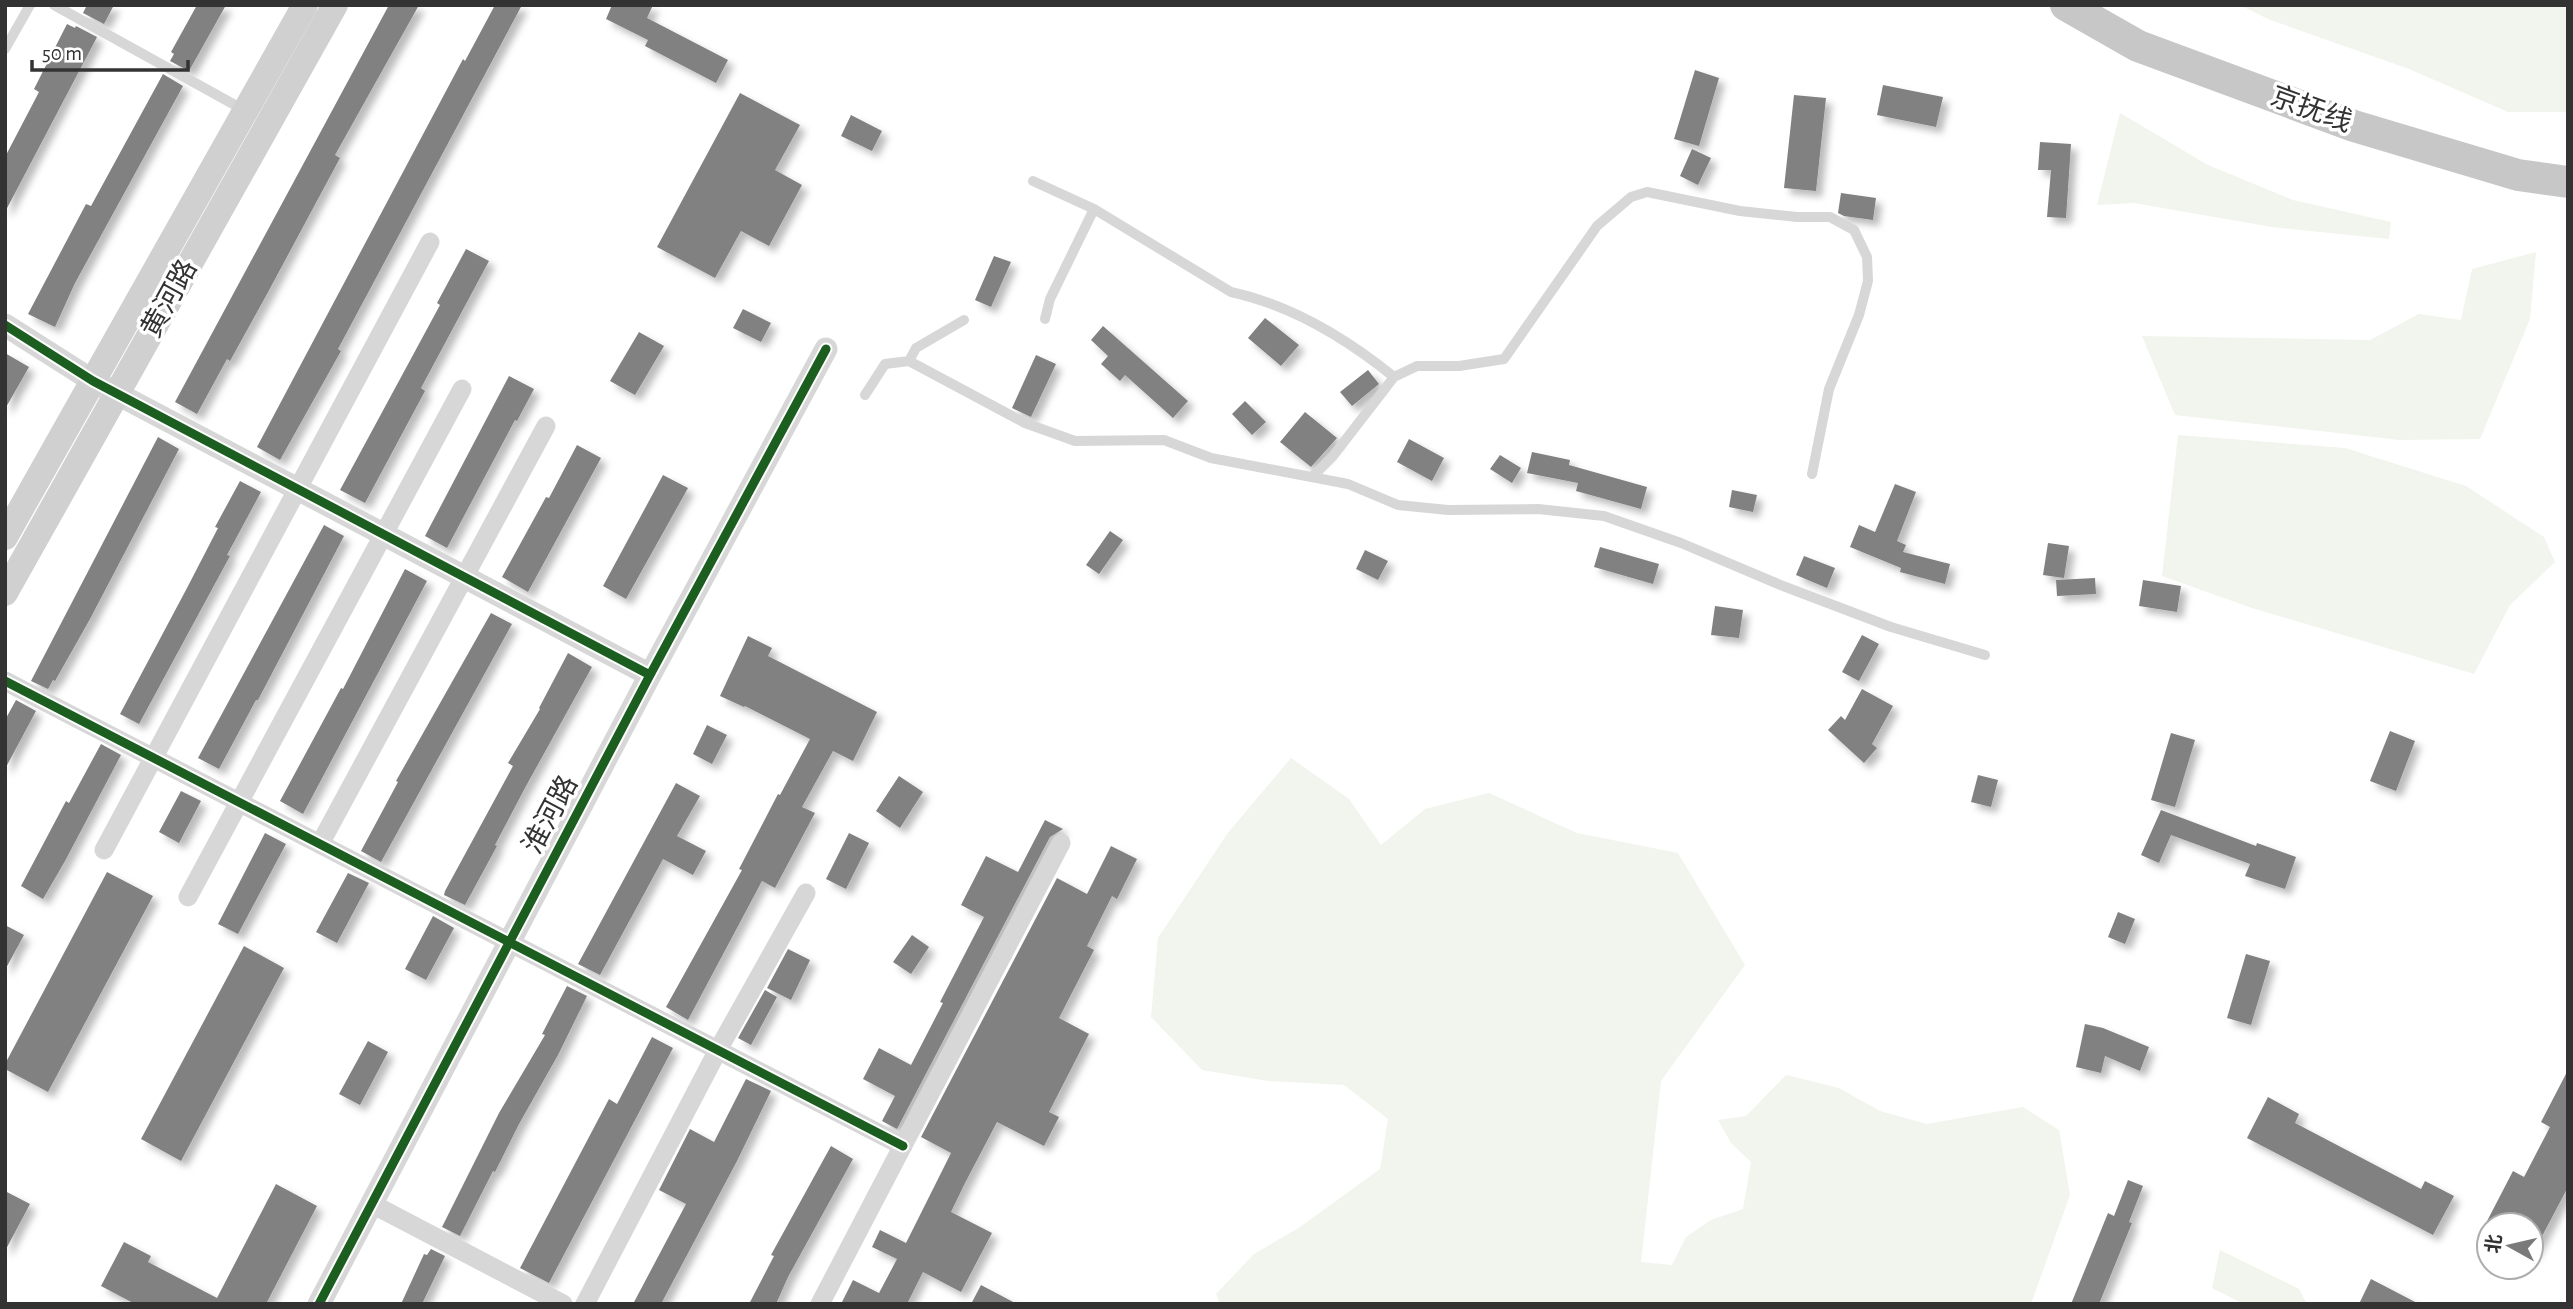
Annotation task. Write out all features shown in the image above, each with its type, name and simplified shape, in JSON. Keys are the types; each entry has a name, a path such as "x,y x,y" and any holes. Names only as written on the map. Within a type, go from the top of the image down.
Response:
{"highway":[{"name":"京抚线","path":"2066,5 2138,46 2354,126 2518,175 2568,182"}],"main road":[{"name":"黄河路","path":"5,537 305,5"},
{"name":"黄河路","path":"5,593 335,5"}],"street":[{"path":"104,850 430,243"},
{"path":"5,325 93,381 650,676"},
{"name":"淮河路","path":"319,1304 825,349"},
{"path":"188,897 462,389"},
{"path":"320,844 546,426"},
{"path":"5,681 904,1146"},
{"path":"820,1304 1061,843"},
{"path":"585,1304 718,1050 806,893"},
{"path":"372,1204 563,1304"}],"lane":[{"path":"5,49 30,5"},
{"path":"54,5 246,111"},
{"path":"1034,181 1094,209 1231,292 1282,309 1359,348 1394,377"},
{"path":"1312,477 1333,456 1394,377 1417,366 1459,366 1504,359 1597,226 1631,197 1647,192 1740,211 1797,217 1830,217 1854,230 1867,257 1868,281 1859,315 1829,389 1812,474"},
{"path":"1045,319 1049,299 1094,209"},
{"path":"909,361 916,348 964,320"},
{"path":"865,394 886,364 909,361 1025,423 1075,441 1164,440 1210,458 1348,484 1398,505 1448,510 1538,509 1604,516 1681,543 1891,627 1985,655"}],"shaded area":[{"path":"2240,5 2568,5 2568,112 2508,112 2409,69 2268,19"},
{"path":"2120,113 2208,165 2293,200 2391,222 2389,239 2272,227 2134,203 2097,205"},
{"path":"2536,252 2530,319 2480,439 2400,440 2175,415 2142,336 2370,340 2419,314 2461,320 2472,269"},
{"path":"2178,435 2345,448 2466,486 2544,537 2555,562 2510,605 2474,674 2252,608 2162,576"},
{"path":"1291,758 1349,799 1381,845 1425,809 1489,793 1577,833 1678,853 1745,965 1661,1081 1641,1262 1672,1265 1686,1237 1711,1220 1743,1209 1751,1162 1731,1143 1718,1120 1746,1116 1786,1075 1839,1088 1880,1111 1927,1124 2023,1107 2059,1130 2070,1195 2031,1304 1220,1304 1216,1294 1254,1254 1300,1227 1380,1169 1388,1119 1344,1085 1268,1081 1202,1070 1151,1017 1158,938 1227,834"},
{"path":"2220,1250 2299,1289 2307,1304 2244,1304 2212,1288"}],"building":[{"path":"87,5 114,5 104,24 83,13"},
{"path":"197,5 226,5 189,71 170,61 174,54 171,52"},
{"path":"389,5 419,5 335,155 340,158 267,294 197,414 175,402"},
{"path":"495,5 522,5 338,349 341,351 280,460 257,447 463,59 465,61"},
{"path":"612,5 653,5 647,18 728,60 716,83 645,46 648,40 606,19"},
{"path":"67,24 97,37 5,212 5,157 39,92 34,89"},
{"path":"1695,70 1719,78 1699,146 1674,139"},
{"path":"163,74 183,86 75,283 55,327 28,314 86,204 91,206"},
{"path":"1883,85 1943,97 1936,127 1877,115"},
{"path":"740,93 800,125 775,170 802,185 769,246 741,231 715,278 657,247"},
{"path":"1794,95 1826,98 1816,191 1784,188"},
{"path":"851,115 882,131 872,151 841,136"},
{"path":"2040,142 2071,144 2066,218 2047,217 2051,170 2038,170"},
{"path":"1692,149 1711,158 1698,185 1680,176"},
{"path":"1841,193 1876,198 1873,220 1838,213"},
{"path":"466,249 489,261 421,388 425,391 365,503 340,490 440,305 437,303"},
{"path":"994,256 1011,262 991,307 975,300"},
{"path":"743,309 771,323 761,342 733,328"},
{"path":"1265,318 1299,345 1281,366 1248,338"},
{"path":"1103,326 1188,401 1173,418 1125,375 1120,381 1101,364 1108,356 1091,340"},
{"path":"639,332 664,346 635,395 610,381"},
{"path":"5,353 29,367 5,409"},
{"path":"1036,355 1056,364 1031,417 1012,408"},
{"path":"1368,370 1379,384 1352,406 1340,392"},
{"path":"509,376 534,389 447,548 425,536"},
{"path":"1245,401 1266,422 1252,435 1232,414"},
{"path":"1305,412 1337,438 1311,467 1280,442"},
{"path":"158,437 179,449 55,681 53,680 48,689 31,681"},
{"path":"1409,439 1444,458 1432,481 1397,462"},
{"path":"577,445 601,458 528,592 502,577"},
{"path":"1532,452 1570,460 1569,465 1647,487 1641,509 1576,491 1578,483 1527,473"},
{"path":"1500,455 1521,468 1512,483 1490,469"},
{"path":"663,475 688,488 626,599 603,586"},
{"path":"240,481 261,492 227,555 230,556 139,724 120,714"},
{"path":"1895,484 1916,492 1897,541 1906,545 1903,552 1950,564 1945,584 1900,572 1901,568 1850,547 1859,525 1875,532"},
{"path":"1732,490 1757,495 1753,512 1729,507"},
{"path":"324,525 344,536 219,769 198,758"},
{"path":"1110,531 1123,540 1099,574 1086,565"},
{"path":"2048,543 2069,546 2064,578 2043,575"},
{"path":"1600,547 1659,564 1653,584 1594,567"},
{"path":"1365,550 1388,561 1378,580 1356,569"},
{"path":"1804,556 1835,568 1827,588 1796,575"},
{"path":"405,569 427,581 303,814 280,801 341,688 343,689"},
{"path":"2095,578 2096,594 2057,596 2056,580"},
{"path":"2143,580 2181,586 2177,612 2139,606"},
{"path":"1715,606 1743,610 1739,638 1711,635"},
{"path":"491,613 512,624 381,862 361,851 398,782 396,781"},
{"path":"1862,635 1879,644 1859,681 1842,672"},
{"path":"748,636 772,648 768,656 877,712 853,761 833,751 802,807 815,813 775,888 762,881 688,1020 666,1007 742,870 739,869 778,794 780,795 810,739 720,696"},
{"path":"568,653 592,667 526,786 465,905 444,895 445,891 513,766 508,763 540,709"},
{"path":"1862,689 1893,706 1872,744 1877,748 1864,763 1828,730 1841,716 1845,720"},
{"path":"16,700 36,711 5,769 5,720"},
{"path":"707,725 727,735 712,764 693,754"},
{"path":"2390,731 2415,741 2396,791 2370,781"},
{"path":"2171,733 2195,740 2175,807 2151,800"},
{"path":"101,744 121,755 43,899 21,886 66,801 69,803"},
{"path":"1978,775 1998,780 1991,807 1971,802"},
{"path":"899,776 923,792 900,828 876,811"},
{"path":"676,783 700,796 677,836 706,851 693,875 663,859 600,975 578,964"},
{"path":"181,791 201,801 179,843 159,832"},
{"path":"2161,810 2256,846 2257,843 2296,857 2285,889 2245,876 2250,864 2171,835 2159,863 2141,855"},
{"path":"1045,820 1063,829 1050,837 897,1129 882,1121 895,1096 863,1079 879,1048 911,1065 984,917 961,905 986,856 1018,872"},
{"path":"265,833 286,844 238,934 218,924"},
{"path":"849,833 869,843 846,889 826,879"},
{"path":"1111,846 1137,859 1117,899 1112,896 1087,946 1094,950 1059,1018 1089,1034 1049,1112 1059,1117 1044,1146 997,1122 965,1183 951,1212 992,1233 961,1292 923,1272 907,1304 841,1304 853,1280 879,1293 897,1259 872,1247 880,1230 906,1243 951,1153 921,1137 1057,878 1087,894"},
{"path":"107,872 153,896 48,1092 5,1069 5,1064"},
{"path":"348,873 369,883 337,943 316,932"},
{"path":"2118,912 2135,919 2125,944 2108,937"},
{"path":"433,916 454,928 426,980 405,969"},
{"path":"5,925 24,935 5,970"},
{"path":"912,935 929,947 911,974 893,962"},
{"path":"244,946 284,968 181,1161 141,1139"},
{"path":"788,949 810,960 791,1000 767,988"},
{"path":"2246,954 2270,961 2251,1025 2227,1018"},
{"path":"567,986 587,996 460,1236 442,1227 499,1113 545,1035 542,1034"},
{"path":"765,990 777,997 751,1045 738,1038"},
{"path":"2085,1024 2103,1028 2149,1047 2140,1071 2105,1056 2101,1073 2076,1067"},
{"path":"652,1037 673,1048 549,1283 520,1268 609,1099 617,1104"},
{"path":"368,1041 388,1052 360,1105 339,1094"},
{"path":"2568,1070 2568,1187 2545,1231 2545,1211 2492,1211 2513,1171 2524,1177 2550,1127 2541,1122"},
{"path":"746,1079 771,1091 737,1161 661,1304 633,1304 686,1204 659,1190 690,1129 714,1142"},
{"path":"2268,1097 2299,1114 2295,1123 2421,1189 2425,1181 2454,1196 2433,1235 2247,1138"},
{"path":"831,1146 853,1159 776,1304 749,1304 774,1256 771,1255"},
{"path":"2128,1180 2143,1186 2129,1222 2132,1223 2099,1304 2071,1304 2108,1213 2114,1216"},
{"path":"276,1184 317,1206 266,1304 135,1304 101,1286 124,1242 151,1256 148,1262 217,1298"},
{"path":"5,1191 30,1204 5,1251"},
{"path":"431,1249 445,1256 422,1304 401,1304 424,1254 427,1255"},
{"path":"2371,1279 2419,1304 2359,1304"},
{"path":"981,1285 1017,1304 971,1304"}],"cycle path":[{"path":"5,325 93,381 650,675"},
{"path":"319,1304 650,675 826,349"},
{"path":"5,681 903,1146"}]}
